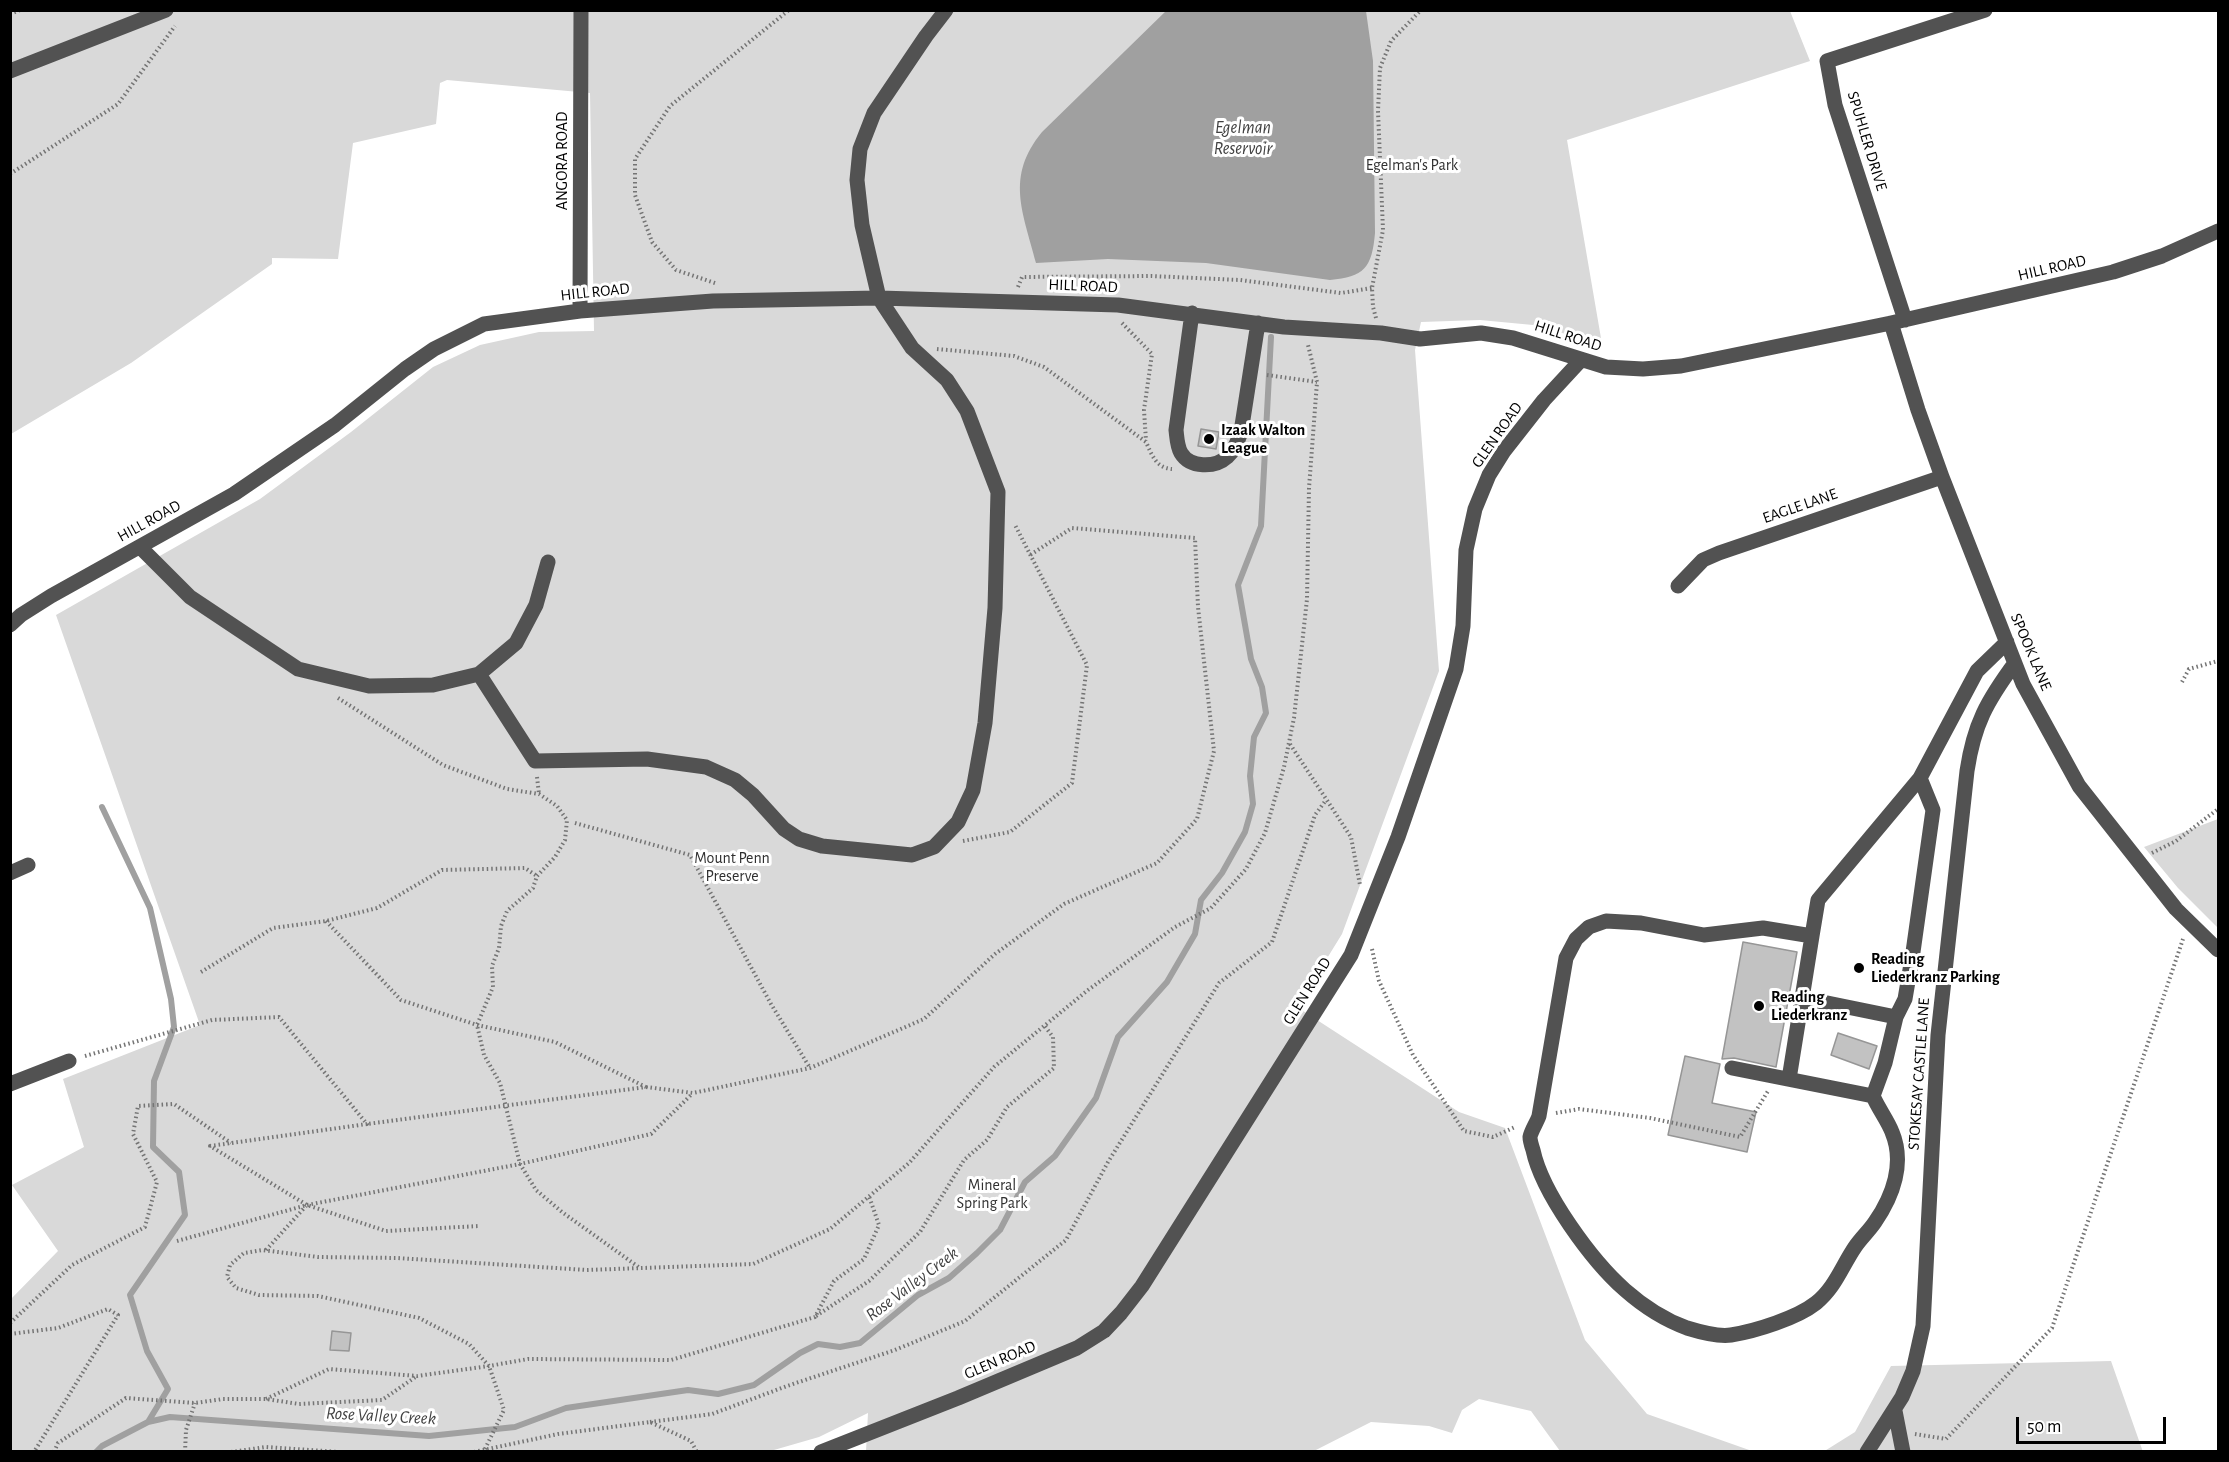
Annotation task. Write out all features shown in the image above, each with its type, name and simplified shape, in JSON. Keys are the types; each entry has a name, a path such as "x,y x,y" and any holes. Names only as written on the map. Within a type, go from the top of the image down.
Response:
{"street":[{"path":"10,71 166,10"},
{"path":"581,18 590,10"},
{"path":"479,674 535,762 648,759 706,767 735,780 753,795 784,829 799,839 822,846 912,855 934,847 958,822 972,790 985,723 995,608 998,492 967,411 947,380 912,348 879,298 862,225 857,180 860,149 874,113 946,10"},
{"name":"SPUHLER DRIVE","path":"1898,322 1835,105 1827,61 1985,10"},
{"name":"ANGORA ROAD","path":"580,311 581,18"},
{"name":"HILL ROAD","path":"10,625 21,615 51,596 234,494 335,425 405,369 450,339 484,324 580,311 713,301 879,298 1118,305 1305,329 1381,333 1420,339 1481,333 1523,340 1606,367 1643,369 1681,366 1898,322 2113,272 2162,256 2218,231"},
{"path":"1192,314 1176,430 1182,454 1196,463 1206,465 1218,463 1235,448 1243,423 1258,323"},
{"name":"SPOOK LANE","path":"1898,322 1918,410 2024,684 2079,786 2137,861 2189,921 2218,950"},
{"name":"GLEN ROAD","path":"822,1451 1077,1348 1104,1331 1142,1286 1351,955 1398,837 1456,669 1464,626 1466,550 1475,509 1489,475 1511,441 1544,400 1581,360"},
{"name":"EAGLE LANE","path":"1678,586 1703,560 1719,553 1942,477"},
{"path":"140,547 190,597 298,669 369,686 433,685 479,674 516,643 536,605 548,562"},
{"path":"1782,1078 1803,998 1818,900 1920,778 1977,671 2007,642"},
{"name":"STOKESAY CASTLE LANE","path":"1867,1452 1895,1411 1913,1371 1923,1326 1938,1035 1971,745 1977,724 1992,695 2016,663"},
{"path":"1812,936 1763,928 1704,936 1641,923 1606,921 1589,927 1576,939 1566,958 1539,1116 1530,1137 1535,1160 1550,1195 1602,1266 1625,1290 1658,1314 1685,1328 1730,1335 1800,1313 1816,1303 1829,1290 1855,1247 1890,1198 1897,1177 1898,1154 1892,1132 1873,1096 1896,1017 1905,999 1914,952 1934,810 1920,778"},
{"path":"10,873 28,865"},
{"path":"1803,998 1896,1017"},
{"path":"10,1084 69,1061"},
{"path":"1732,1068 1873,1096"},
{"path":"1895,1411 1903,1452"}],"path":[{"path":"10,15 22,10 48,10"},
{"path":"722,285 676,270 652,242 635,195 635,159 670,106 789,10"},
{"path":"1381,333 1373,307 1372,288 1383,230 1378,111 1380,68 1391,41 1421,10"},
{"path":"10,174 118,104 179,20"},
{"path":"1017,289 1022,278 1152,276 1240,280 1341,293 1372,288"},
{"path":"1118,305 1123,325 1152,354 1144,410 1146,442 1162,468 1170,470 1196,463"},
{"path":"484,1449 504,1410 489,1366 469,1344 419,1318 318,1296 260,1295 236,1288 227,1277 230,1265 244,1253 266,1250 318,1257 397,1258 587,1270 753,1264 830,1229 909,1163 994,1067 1088,990 1191,918 1211,908 1246,869 1265,833 1289,743 1301,668 1307,599 1309,488 1317,382 1305,329"},
{"path":"912,348 949,349 1014,356 1044,367 1146,442"},
{"path":"1260,374 1317,382"},
{"path":"934,847 1010,832 1072,783 1088,665 1014,524"},
{"path":"478,1226 386,1231 307,1205 210,1146 505,1104 646,1087 693,1093 810,1068 924,1019 995,954 1064,904 1157,863 1197,819 1214,751 1198,607 1195,538 1072,528 1030,555"},
{"path":"2182,682 2189,669 2218,662"},
{"path":"336,697 443,765 507,789 539,795 557,806 567,820 565,840 555,857 537,876 532,888 507,910 492,966 493,987 477,1025 484,1055 500,1083 520,1164 536,1190 562,1212 641,1268"},
{"path":"1289,743 1351,837 1379,981 1413,1055 1464,1131 1493,1137 1539,1116 1579,1109 1650,1118 1740,1137 1782,1078"},
{"path":"474,1452 558,1434 712,1414 895,1350 965,1321 1066,1240 1108,1162 1219,983 1272,942 1315,815 1326,800"},
{"path":"2137,861 2176,841 2218,809"},
{"path":"575,823 690,855 771,1004 810,1068"},
{"path":"201,972 273,928 326,921 377,908 442,870 525,868 537,876"},
{"path":"326,921 401,1000 477,1025 555,1042 646,1087"},
{"path":"1899,1431 1946,1439 2052,1328 2189,921"},
{"path":"69,1061 212,1020 279,1017 367,1124"},
{"path":"267,1399 329,1369 417,1376 528,1359 671,1360 815,1317 869,1281 920,1232 964,1160 987,1140 1007,1107 1054,1068 1053,1037 1044,1025"},
{"path":"177,1241 307,1205 520,1164 651,1134 693,1093"},
{"path":"10,1323 72,1265 145,1227 156,1182 133,1134 138,1106 174,1104 231,1143"},
{"path":"815,1317 834,1281 864,1259 879,1225 869,1196"},
{"path":"266,1250 307,1205"},
{"path":"10,1334 58,1328 108,1309 118,1315 34,1452"},
{"path":"54,1452 58,1443 126,1398 195,1403 223,1399 267,1399 299,1404 382,1400 417,1376"},
{"path":"185,1452 186,1430 195,1403"},
{"path":"650,1422 691,1441 698,1452"},
{"path":"231,1452 266,1447 339,1452"}],"green space":[{"name":"Mount Penn Preserve","path":"11,11 1790,11 1810,61 1567,140 1602,344 1533,325 1480,320 1421,322 1415,350 1439,671 1342,934 1297,1007 1459,1112 1505,1128 1585,1340 1647,1414 1752,1451 1560,1451 1531,1411 1479,1399 1462,1410 1452,1433 1429,1426 1371,1422 1312,1452 866,1451 868,1413 819,1437 767,1452 11,1451 10,1300 58,1251 12,1185 84,1147 63,1079 200,1025 56,615 260,499 351,432 433,367 480,345 539,332 594,331 590,93 447,80 440,83 436,124 353,143 338,259 272,258 272,264 131,363 11,434"},
{"path":"2218,819 2218,928 2178,888 2144,847"},
{"path":"2111,1361 2143,1452 1823,1452 1855,1432 1891,1366"}],"water":[{"name":"Egelman Reservoir","path":"1167,10 1366,11 1373,61 1375,233 1371,255 1364,269 1342,279 1330,280 1206,263 1108,259 1036,263 1020,195 1020,180 1031,148 1042,132"}],"building":[{"name":"Izaak Walton League","path":"1201,429 1219,432 1216,449 1198,446"},
{"name":"Reading Liederkranz","path":"1743,942 1797,952 1776,1067 1734,1058 1722,1059"},
{"path":"1838,1033 1877,1046 1869,1069 1831,1055"},
{"path":"1685,1056 1720,1064 1712,1103 1756,1112 1747,1152 1668,1135"},
{"path":"332,1331 351,1333 349,1351 330,1350"}],"waterway":[{"name":"Rose Valley Creek","path":"96,1452 102,1446 148,1422 170,1417 429,1436 515,1427 566,1408 688,1390 718,1394 754,1385 800,1353 818,1344 840,1347 860,1343 918,1295 949,1278 977,1253 1000,1230 1025,1182 1055,1156 1096,1098 1118,1037 1167,982 1195,934 1201,900 1222,873 1245,832 1253,804 1250,776 1254,737 1266,713 1262,687 1251,659 1238,585 1261,526 1271,337"},
{"path":"102,807 150,908 171,999 174,1027 154,1081 153,1147 179,1172 185,1215 130,1295 147,1351 168,1389 148,1422"}],"place":[{"name":"Izaak Walton League","path":"1209,439"},
{"name":"Reading Liederkranz Parking","path":"1859,968"},
{"name":"Reading Liederkranz","path":"1759,1006"}],"park label":[{"name":"Egelman's Park","path":"1412,165"},
{"name":"Mineral Spring Park","path":"992,1194"}]}
